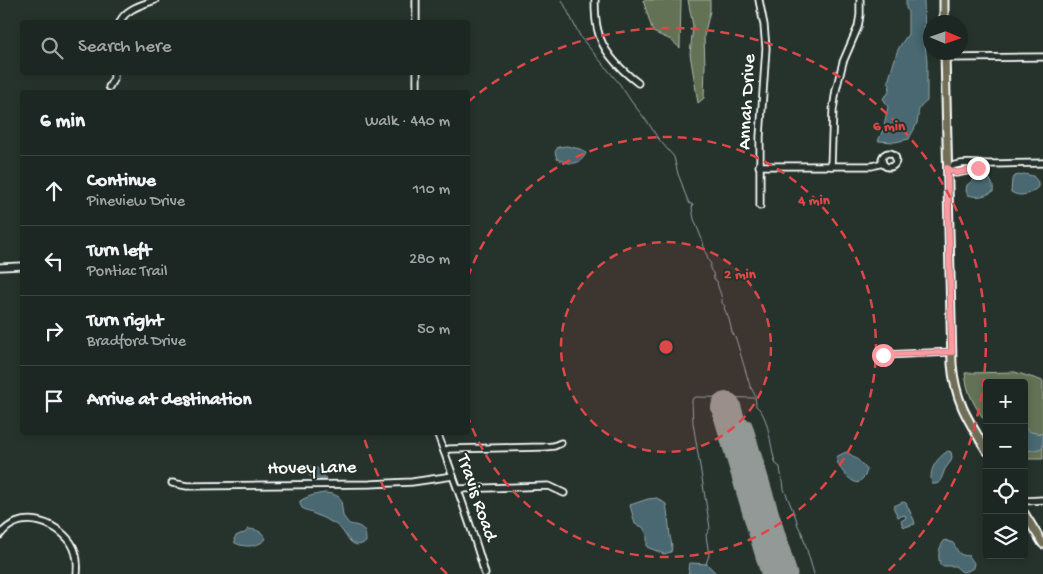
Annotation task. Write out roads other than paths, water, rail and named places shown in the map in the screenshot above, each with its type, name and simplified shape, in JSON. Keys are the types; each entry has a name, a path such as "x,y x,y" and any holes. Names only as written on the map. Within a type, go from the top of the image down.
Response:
{"main road":[{"path":"944,0 944,15"},
{"path":"945,60 953,377 958,397 971,425 983,444"},
{"path":"1025,514 1043,544"}],"street":[{"path":"121,20 122,16 132,9 155,0"},
{"path":"416,0 416,20"},
{"path":"595,0 596,24 602,44 624,72 638,83"},
{"name":"Annah Drive","path":"759,0 766,48 759,166 760,206"},
{"path":"831,166 833,110 836,90 843,62 857,30 860,0"},
{"path":"968,55 1043,57"},
{"path":"110,87 114,75"},
{"path":"417,75 417,90"},
{"path":"759,166 872,166 884,163"},
{"path":"947,168 955,164 1043,163"},
{"path":"0,267 20,266"},
{"path":"883,355 952,352"},
{"name":"Travis Road","path":"438,435 476,542 485,574"},
{"path":"444,451 449,449 544,447 561,443"},
{"name":"Hovey Lane","path":"172,483 187,486 370,484 412,482 453,476"},
{"path":"458,489 549,486 564,493"},
{"path":"1028,501 1043,500"},
{"path":"0,535 4,529 12,524 28,520 47,523 62,532 72,545 78,562 77,574"}],"water":[{"path":"906,0 924,0 923,60 927,60 927,62 927,101 919,109 917,123 909,139 895,142 878,141 883,130 888,107 883,98 888,94 890,85 888,82 897,52 908,34 908,12"},
{"path":"567,146 580,149 586,153 580,161 573,163 557,159 555,152 558,147"},
{"path":"1024,174 1033,176 1038,182 1038,187 1032,192 1014,194 1011,192 1012,180 1015,176"},
{"path":"989,178 993,186 993,192 981,196 968,195 966,191 967,185 975,179"},
{"path":"1028,430 1043,434 1043,448 1028,451"},
{"path":"948,451 951,452 951,461 945,469 940,482 932,484 932,469 940,457"},
{"path":"846,452 858,460 867,470 865,476 858,483 847,476 837,461 836,457"},
{"path":"309,466 319,470 326,479 309,475 307,473"},
{"path":"325,493 339,497 343,516 349,524 362,528 366,542 358,545 354,544 335,524 302,508 300,501"},
{"path":"657,498 666,504 672,544 671,552 664,554 647,547 647,535 643,527 635,524 630,505"},
{"path":"903,502 906,503 915,524 905,527 901,521 906,518 905,515 898,517 894,509 894,506"},
{"path":"248,529 259,531 266,539 259,544 251,546 235,543 234,539 236,536 245,533"},
{"path":"945,540 953,543 960,554 969,556 974,563 973,568 962,572 955,566 940,565 939,552"},
{"path":"689,564 707,564 717,574 688,574"}],"waterway":[{"path":"562,0 581,38 619,83 657,137 674,157 684,191 689,203 693,205 694,219 711,264 710,269 714,279 717,281 722,303 725,306 724,308 736,339 750,386 755,395 756,406 764,416 775,461 780,467 784,489 802,533 814,574"},
{"path":"706,564 709,555 706,535 710,528 693,423 692,401 696,397 754,398"}]}
